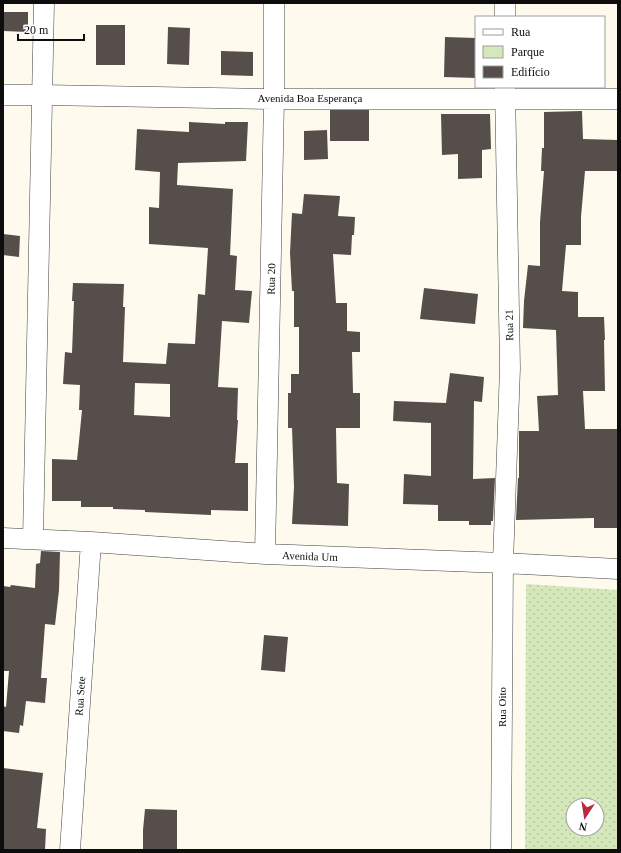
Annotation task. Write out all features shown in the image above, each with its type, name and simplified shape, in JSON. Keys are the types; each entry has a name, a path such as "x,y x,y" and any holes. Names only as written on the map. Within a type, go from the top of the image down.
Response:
{"street":[{"path":"34,539 44,3"},
{"name":"Rua 20","path":"265,554 274,99 274,3"},
{"path":"505,3 505,16"},
{"name":"Avenida Boa Esperança","path":"3,95 274,99 505,93 618,99"},
{"name":"Rua 21","path":"503,563 510,368 505,93"},
{"name":"Avenida Um","path":"3,538 91,542 265,554 618,569"},
{"name":"Rua Sete","path":"70,850 91,542"},
{"name":"Rua Oito","path":"501,850 503,563"}],"green space":[{"path":"526,584 618,590 618,850 525,850"}],"building":[{"path":"3,12 28,12 28,32 3,31"},
{"path":"96,25 125,25 125,65 96,65"},
{"path":"168,27 190,28 189,65 167,64"},
{"path":"445,37 475,38 475,78 444,77"},
{"path":"221,51 253,52 253,76 221,75"},
{"path":"330,110 369,110 369,141 330,141"},
{"path":"582,111 583,139 618,140 618,171 585,171 581,217 581,245 566,245 562,291 578,292 578,317 604,317 605,391 583,391 585,429 618,429 618,528 594,528 594,518 516,520 519,478 519,431 539,431 537,396 558,395 556,330 523,328 528,265 540,266 540,222 544,171 541,171 542,148 544,148 544,112"},
{"path":"441,114 490,114 491,149 482,150 482,178 458,179 458,154 442,155"},
{"path":"189,122 225,124 225,122 248,122 246,161 178,163 177,185 233,189 230,255 237,256 235,290 252,291 249,323 222,321 218,387 238,388 238,420 235,463 248,463 248,511 211,510 211,515 145,512 145,510 113,509 113,507 81,507 81,501 52,501 52,459 77,460 82,410 79,410 80,385 63,384 65,352 72,353 74,301 72,301 73,283 124,284 123,307 125,307 123,362 166,364 168,343 195,344 198,294 205,295 208,248 149,244 149,207 159,208 160,172 135,170 137,129 189,132","holes":["135,383 170,384 170,417 134,415"]},
{"path":"327,130 328,159 304,160 304,131"},
{"path":"304,194 340,196 338,216 355,217 351,255 333,254 336,303 347,303 347,331 360,332 360,352 352,352 353,393 360,393 360,428 336,428 337,483 349,484 348,526 292,524 294,487 292,428 288,428 288,393 291,393 291,374 299,374 299,327 294,327 294,291 292,291 290,253 292,213 302,214"},
{"path":"3,234 20,236 19,257 3,255"},
{"path":"424,288 478,294 475,324 420,319"},
{"path":"450,373 484,377 482,402 474,401 473,479 495,478 493,521 491,521 491,525 469,525 469,521 438,521 438,505 403,504 404,474 431,476 431,423 393,421 394,401 446,403"},
{"path":"41,551 60,552 59,590 55,625 45,624 41,678 47,678 45,703 26,701 23,726 20,725 19,733 3,731 3,706 6,707 9,671 3,671 3,586 10,587 11,585 35,588 36,564 40,563"},
{"path":"264,635 288,637 285,672 261,670"},
{"path":"3,768 43,773 37,828 46,829 45,850 3,850"},
{"path":"145,809 177,810 177,850 143,850"}]}
